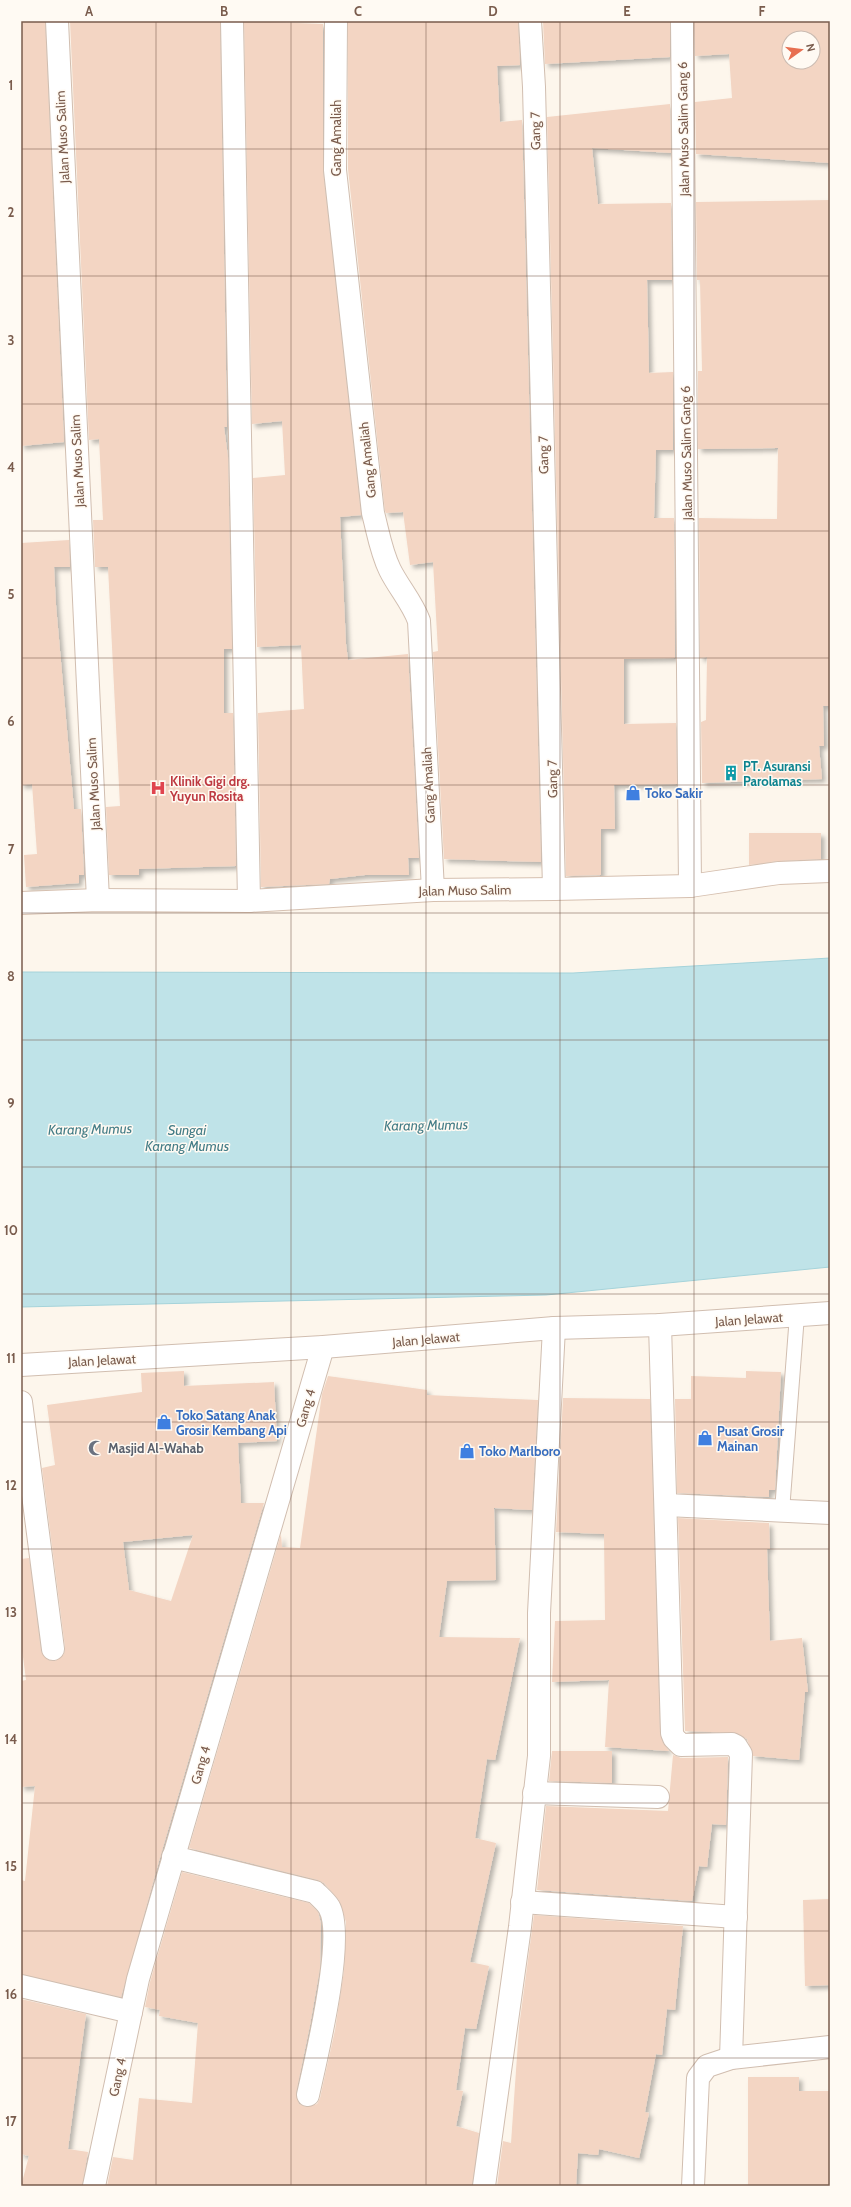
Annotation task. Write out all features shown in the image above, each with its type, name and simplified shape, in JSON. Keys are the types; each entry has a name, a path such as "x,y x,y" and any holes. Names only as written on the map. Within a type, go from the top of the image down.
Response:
{"street":[{"name":"Jalan Muso Salim","path":"57,21 98,900"},
{"path":"232,21 249,901"},
{"name":"Gang Amaliah","path":"336,21 335,170 359,389 373,513 381,546 390,571 413,604 419,621 433,890"},
{"name":"Gang 7","path":"530,21 534,87 554,889"},
{"name":"Jalan Muso Salim Gang 6","path":"682,21 690,886"},
{"name":"Jalan Muso Salim","path":"21,902 98,900 249,901 433,890 690,886 779,873 830,871"},
{"name":"Jalan Jelawat","path":"21,1365 323,1347 554,1328 660,1325 830,1313"},
{"path":"660,1325 667,1505 672,1733 674,1738 681,1745 732,1744 736,1746 741,1754 731,2058"},
{"path":"484,2186 522,1902 539,1756 539,1613 554,1328"},
{"name":"Gang 4","path":"94,2186 138,1979 323,1347"},
{"path":"21,1402 53,1649"},
{"path":"667,1505 830,1513"},
{"path":"534,1794 658,1797"},
{"path":"173,1857 315,1892 330,1908 335,1931 328,1998 308,2095"},
{"path":"522,1902 736,1917"},
{"path":"21,1986 131,2012"},
{"path":"693,2186 698,2078 707,2066 731,2058 830,2047"}],"lane":[{"path":"782,1511 797,1315"}],"water":[{"name":"Sungai Karang Mumus","path":"830,958 830,1267 546,1295 21,1307 21,972 573,973"}],"building":[{"path":"21,21 45,21 64,442 21,446"},
{"path":"70,21 220,21 227,427 224,427 228,457 232,649 224,649 224,713 233,713 236,866 139,869 139,875 109,875 106,807 120,806 108,567 95,567 93,520 103,520 99,439 89,440"},
{"path":"244,21 323,24 323,171 361,515 340,517 346,644 348,660 408,654 419,858 408,858 409,875 365,875 330,879 329,884 261,887 258,713 304,709 301,645 257,647 253,478 285,475 282,421 252,424"},
{"path":"348,21 518,21 520,65 497,66 500,122 522,120 541,862 444,859 433,652 438,651 433,562 410,565 403,512 386,513 385,511 348,169"},
{"path":"543,21 670,21 670,57 545,64"},
{"path":"694,21 830,21 830,163 696,154 695,102 732,98 729,54 695,56"},
{"path":"670,104 671,153 592,148 598,204 671,203 672,280 647,280 649,373 673,372 673,450 656,450 654,518 674,518 675,658 624,659 624,724 676,723 677,784 614,785 615,829 601,829 601,875 566,876 547,117"},
{"path":"830,200 830,706 823,706 824,746 819,746 822,779 702,783 701,722 706,720 707,657 700,658 699,518 777,519 778,448 698,449 698,371 702,371 700,280 697,280 696,202"},
{"path":"69,540 70,567 54,567 74,809 81,809 84,875 79,875 79,883 26,887 24,855 37,854 32,784 21,785 21,543"},
{"path":"749,833 821,833 821,859 778,861 749,865"},
{"path":"184,1371 184,1386 274,1382 277,1441 238,1443 241,1503 264,1503 161,1854 121,1997 21,1974 21,1880 25,1881 35,1786 21,1787 21,1681 26,1680 21,1641 21,1559 29,1558 41,1651 48,1660 55,1661 64,1654 65,1647 42,1468 55,1465 47,1405 142,1392 141,1373","holes":["193,1535 171,1601 129,1590 123,1542"]},
{"path":"746,1371 781,1372 775,1490 769,1490 769,1497 677,1493 675,1399 691,1399 691,1376 746,1378"},
{"path":"328,1376 427,1390 427,1395 538,1400 532,1510 494,1508 496,1580 447,1581 439,1637 520,1638 495,1760 487,1759 475,1838 496,1843 470,1962 489,1966 476,2029 465,2028 456,2090 463,2091 456,2126 479,2133 472,2186 107,2186 113,2157 133,2160 139,2098 192,2103 198,2023 159,2016 160,2010 145,2007 150,1982 182,1872 309,1903 318,1912 321,1924 320,1968 296,2093 299,2104 306,2107 317,2104 320,2098 335,2030 344,1971 346,1922 339,1900 324,1883 318,1880 189,1848 281,1534 282,1547 300,1548 322,1394"},
{"path":"563,1398 650,1399 660,1733 663,1743 669,1751 605,1747 609,1680 552,1682 555,1621 605,1620 604,1534 556,1532"},
{"path":"678,1518 769,1523 770,1549 767,1549 770,1641 802,1638 808,1692 805,1692 799,1760 753,1756 747,1739 737,1733 685,1731"},
{"path":"552,1751 612,1751 612,1783 549,1781"},
{"path":"673,1755 681,1758 728,1757 726,1825 712,1824 707,1867 699,1866 692,1901 537,1890 546,1806 668,1811"},
{"path":"830,1899 830,1985 805,1986 803,1900"},
{"path":"534,1915 683,1926 675,2010 667,2009 662,2055 656,2054 645,2112 649,2113 639,2158 599,2149 598,2155 578,2153 576,2186 497,2186 503,2141 511,2143 519,2027"},
{"path":"21,1999 86,2014 68,2149 88,2152 82,2186 21,2186 29,2156 21,2154"},
{"path":"748,2077 799,2077 799,2091 830,2091 830,2186 748,2186"}],"place":[{"name":"PT. Asuransi Parolamas","path":"731,773"},
{"name":"Klinik Gigi drg. Yuyun Rosita","path":"158,788"},
{"name":"Toko Sakir","path":"633,793"},
{"name":"Toko Satang Anak Grosir Kembang Api","path":"164,1422"},
{"name":"Pusat Grosir Mainan","path":"705,1438"},
{"name":"Masjid Al-Wahab","path":"96,1448"},
{"name":"Toko Marlboro","path":"467,1451"}],"water label":[{"name":"Karang Mumus","path":"426,1125"},
{"name":"Karang Mumus","path":"90,1129"}]}
